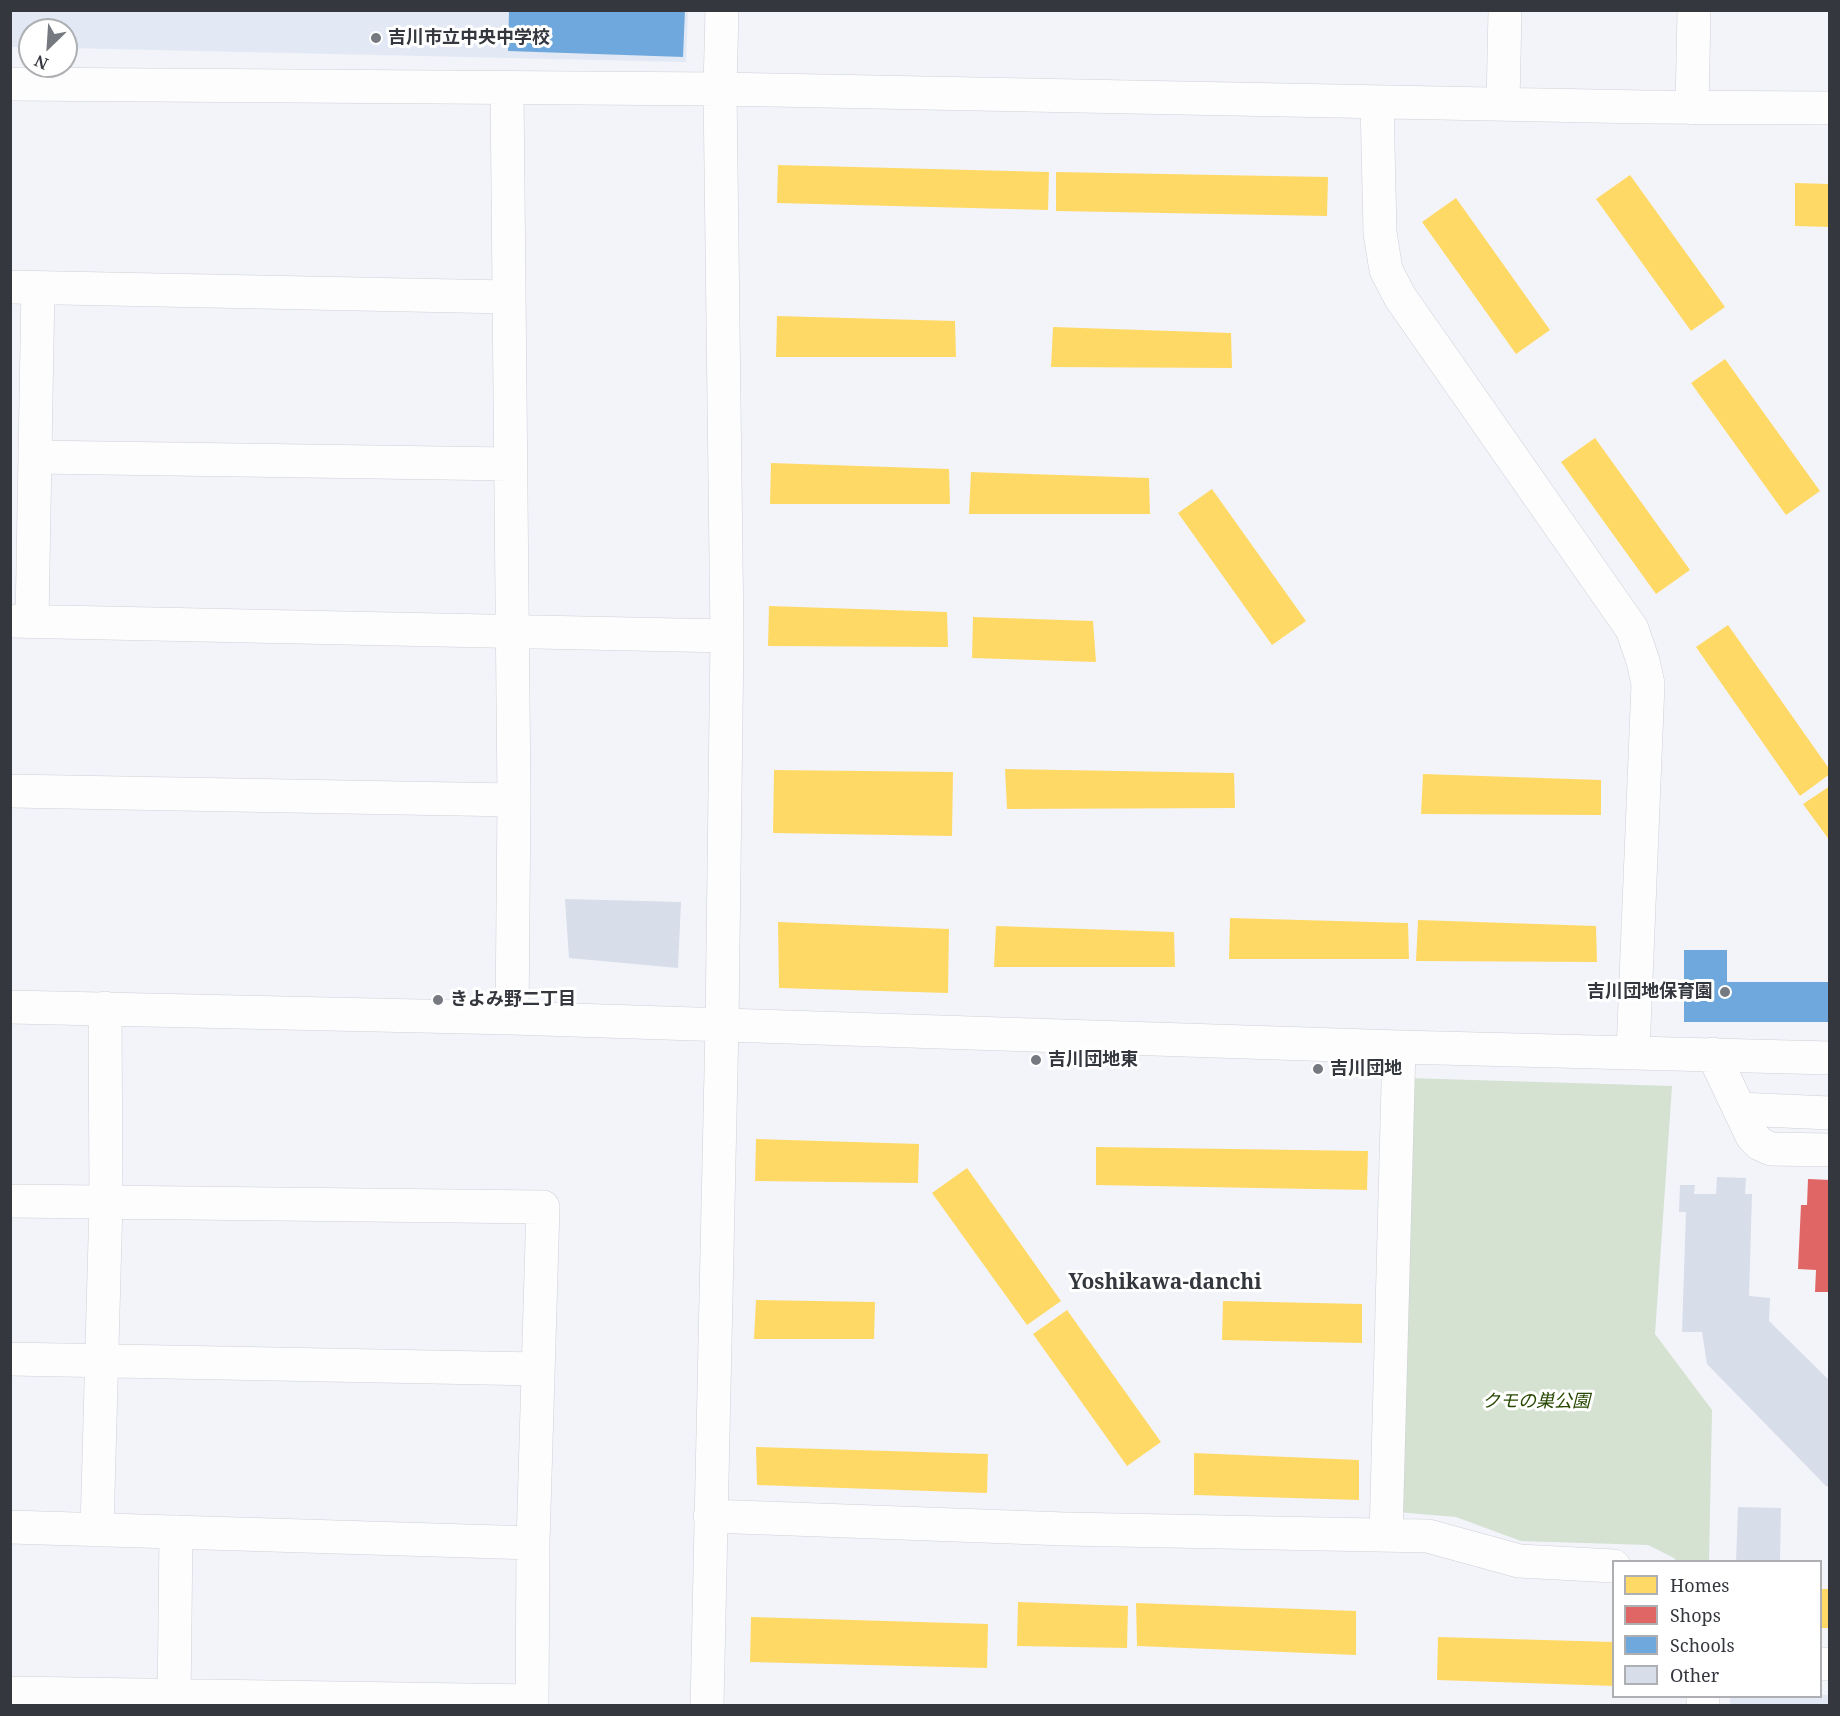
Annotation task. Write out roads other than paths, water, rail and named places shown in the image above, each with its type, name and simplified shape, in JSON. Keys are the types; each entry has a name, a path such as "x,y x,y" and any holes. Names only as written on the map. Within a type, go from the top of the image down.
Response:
{"street":[{"path":"707,1706 722,1025 727,636 720,89 722,10"},
{"path":"1503,104 1505,10"},
{"path":"1692,108 1694,10"},
{"path":"10,84 720,89 1692,108 1830,108"},
{"path":"507,88 514,800 512,1018"},
{"path":"1377,102 1380,233 1386,270 1400,297 1632,629 1643,661 1648,684 1633,1052"},
{"path":"508,297 24,288 36,457 21,621 727,636"},
{"path":"36,457 510,464"},
{"path":"10,791 514,800"},
{"path":"10,1007 512,1018 1399,1047 1830,1058"},
{"path":"97,1530 106,1202 105,1008"},
{"path":"1386,1535 1399,1047"},
{"path":"1713,1054 1752,1136 1771,1149 1830,1150"},
{"path":"1739,1109 1830,1113"},
{"path":"10,1201 543,1207 533,1543 532,1703 174,1700 10,1693"},
{"path":"10,1359 538,1369"},
{"path":"710,1516 1065,1529 1428,1536 1519,1561 1612,1566"},
{"path":"10,1527 533,1543"},
{"path":"174,1700 176,1532"}],"place":[{"name":"吉川市立中央中学校","path":"376,38"},
{"name":"吉川団地保育園","path":"1725,992"},
{"name":"きよみ野二丁目","path":"438,1000"},
{"name":"吉川団地東","path":"1036,1060"},
{"name":"吉川団地","path":"1318,1069"}],"district":[{"name":"Yoshikawa-danchi","path":"1165,1283"}],"park label":[{"name":"クモの巣公園","path":"1536,1402"}]}
